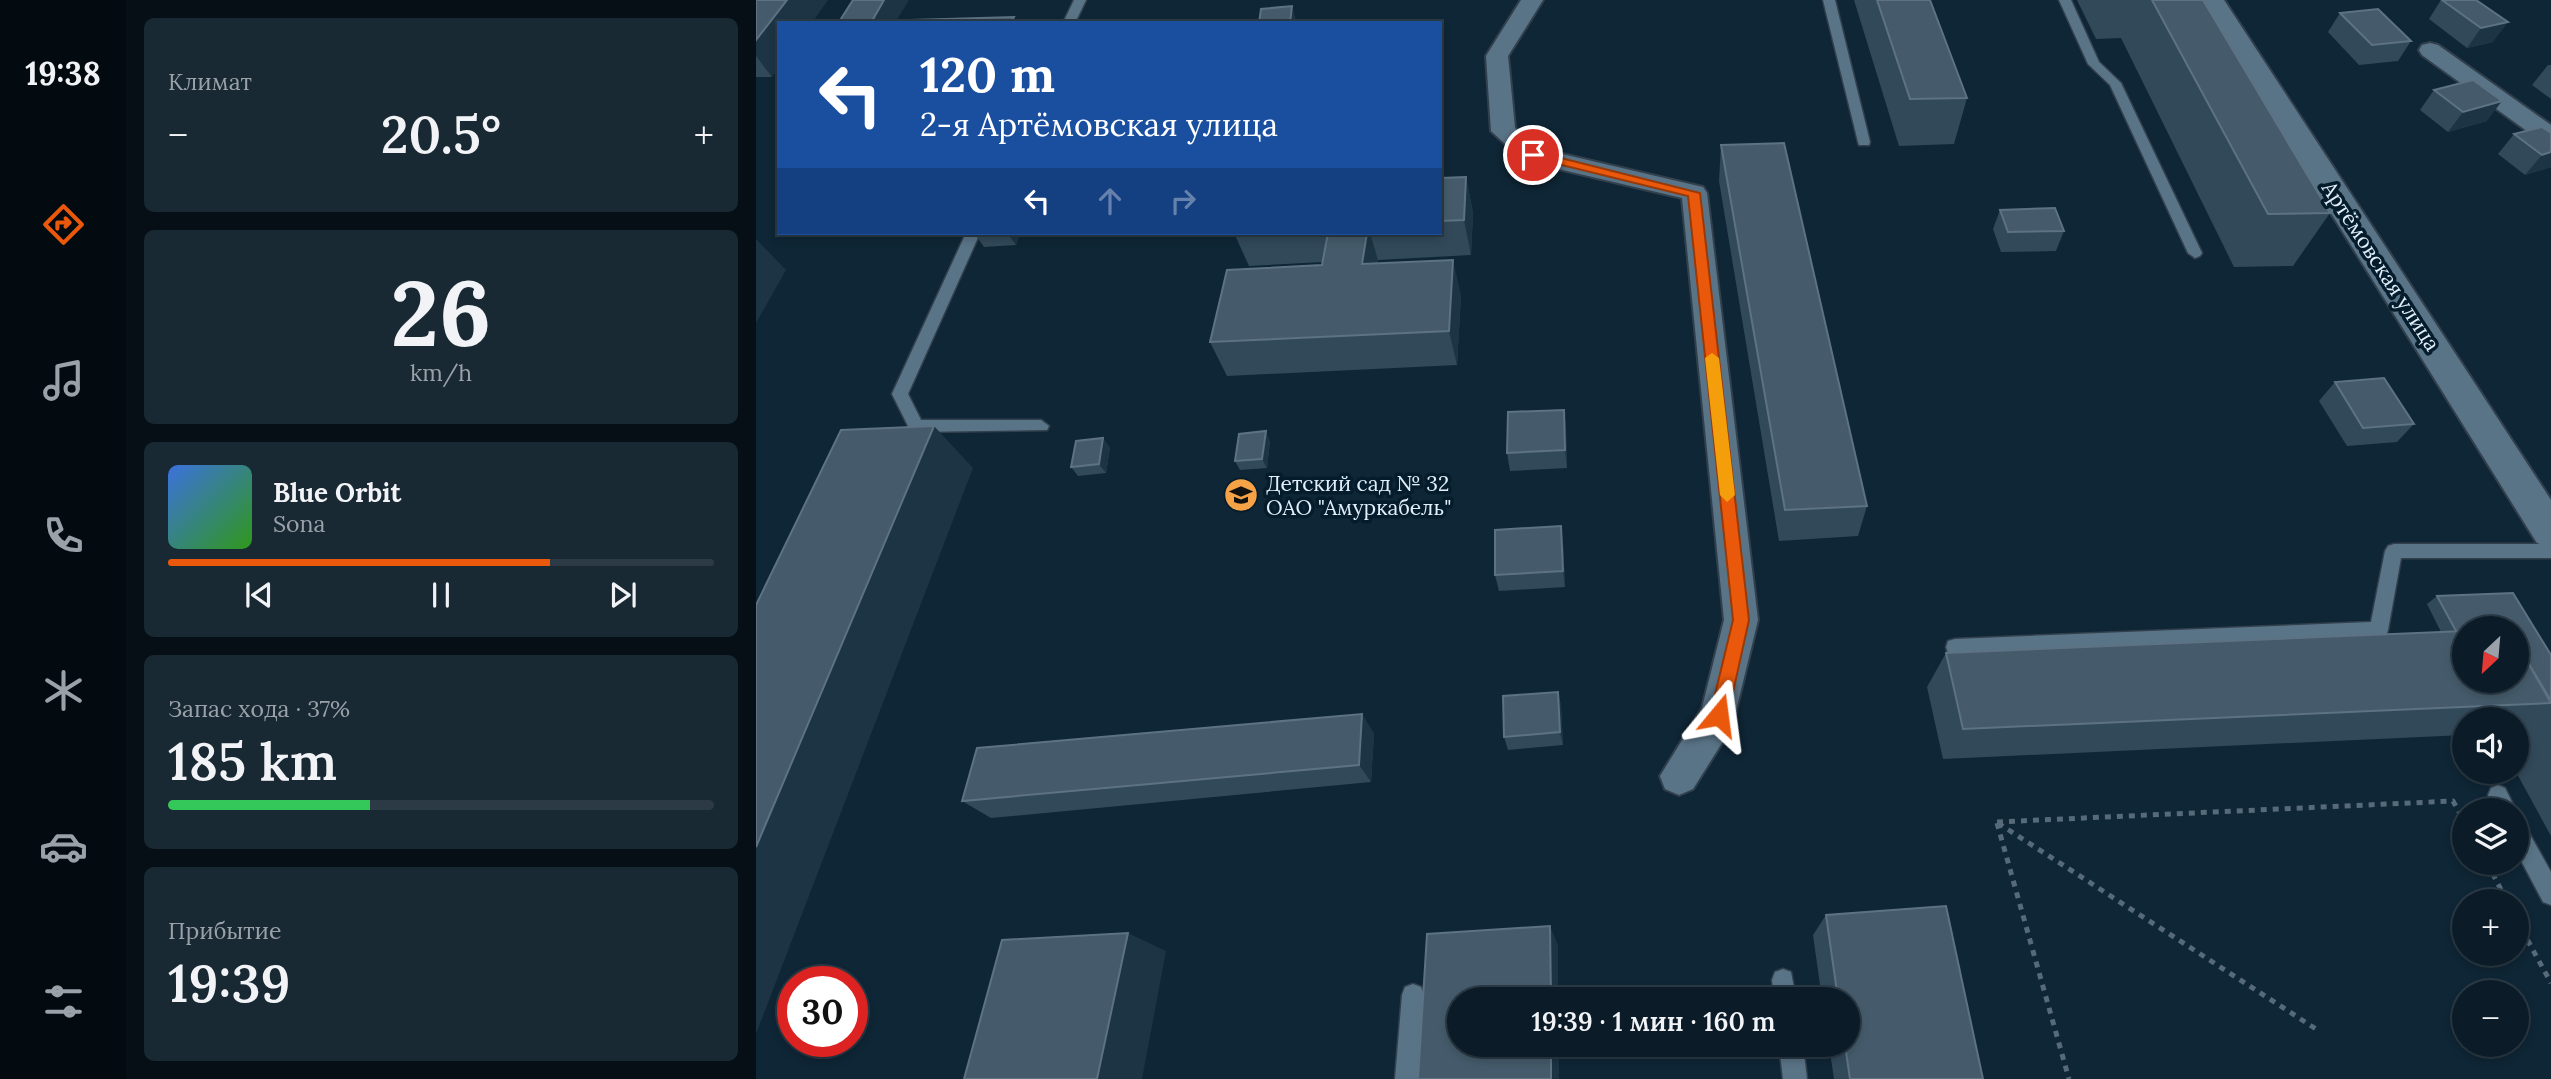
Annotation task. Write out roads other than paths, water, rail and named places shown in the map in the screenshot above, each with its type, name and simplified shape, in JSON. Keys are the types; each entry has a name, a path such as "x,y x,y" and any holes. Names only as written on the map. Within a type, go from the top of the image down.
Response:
{"street":[{"path":"1532,0 1497,56 1503,131 1533,155 1694,193 1741,620 1719,715 1679,776"},
{"name":"Артёмовская улица","path":"2211,0 2551,532"},
{"path":"2430,50 2551,137"}],"lane":[{"path":"1070,21 1080,0"},
{"path":"1829,0 1864,142"},
{"path":"2065,0 2094,64 2115,83 2195,253"},
{"path":"973,235 900,394 915,426 1041,426"},
{"path":"1955,647 2379,630 2393,551 2551,551"},
{"path":"2529,853 2551,894"},
{"path":"1407,1079 1413,995"},
{"path":"1793,1057 1796,1079"}],"place":[{"name":"Детский сад № 32 ОАО \"Амуркабель\"","path":"1241,495"}]}
